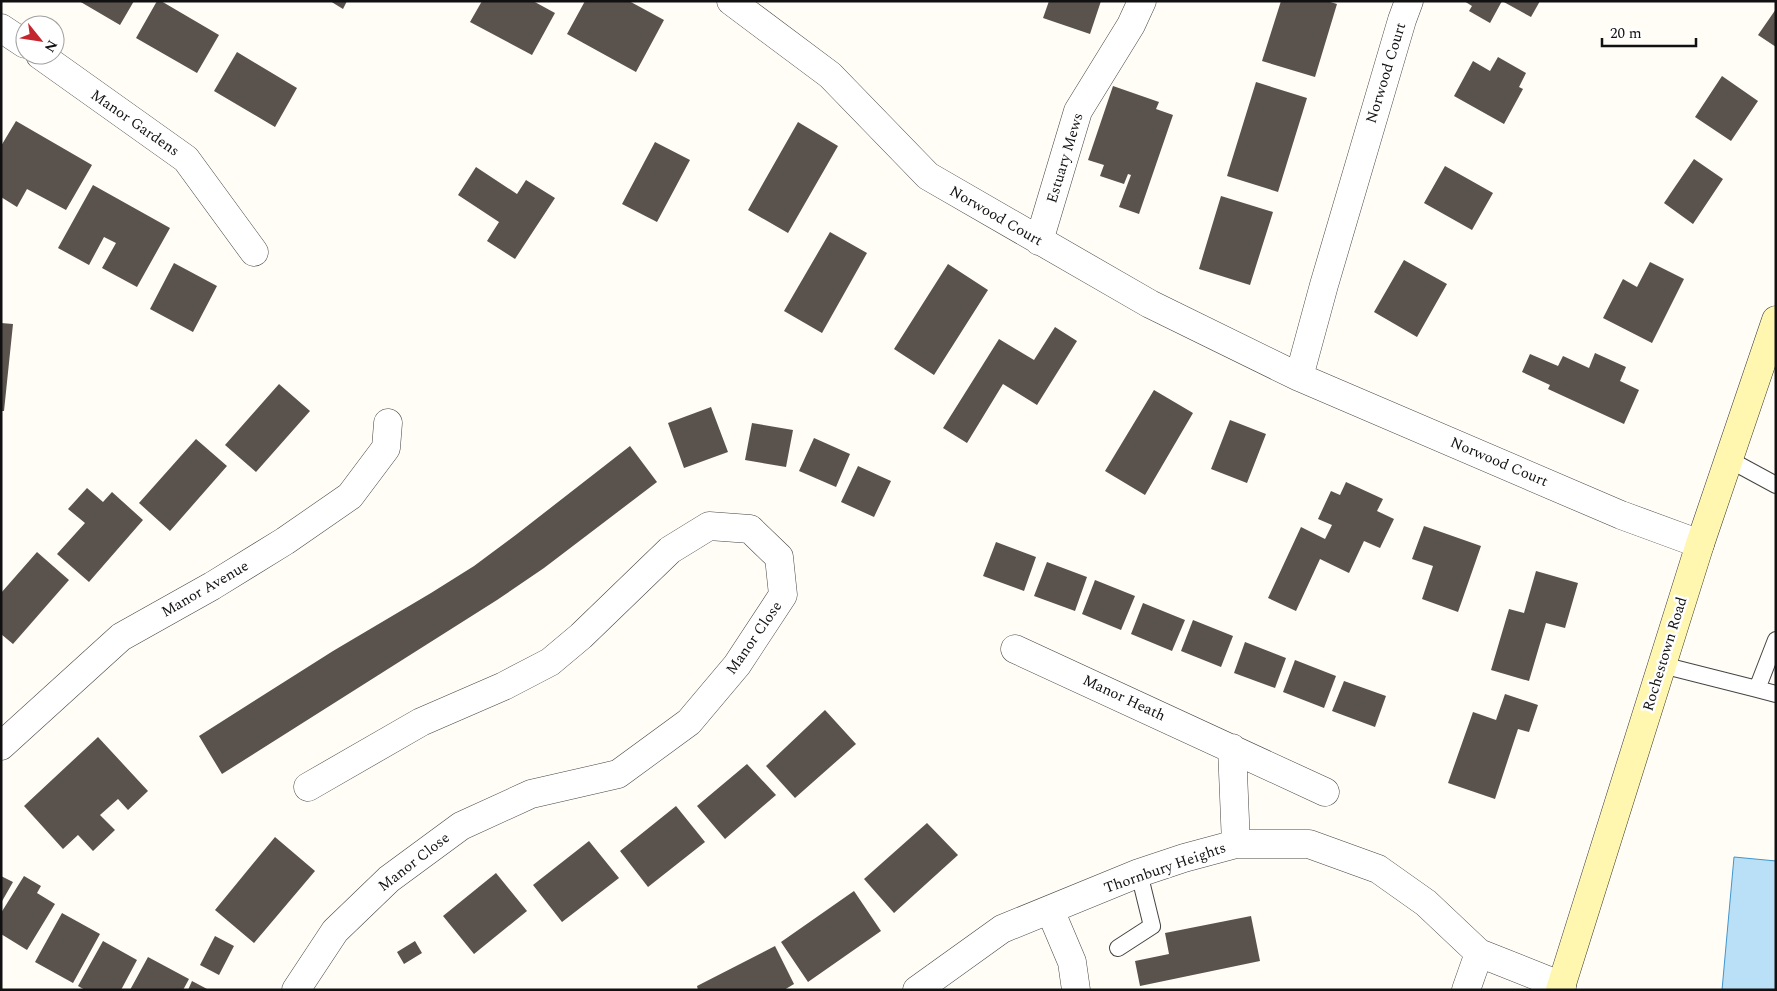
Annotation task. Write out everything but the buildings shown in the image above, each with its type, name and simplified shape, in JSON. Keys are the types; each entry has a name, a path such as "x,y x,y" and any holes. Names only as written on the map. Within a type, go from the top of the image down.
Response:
{"main road":[{"name":"Rochestown Road","path":"1561,988 1700,544 1776,320"}],"street":[{"name":"Norwood Court","path":"731,1 830,75 928,176 1150,304 1299,377 1621,515 1700,544"},
{"name":"Estuary Mews","path":"1039,241 1078,111 1131,25 1142,1"},
{"name":"Norwood Court","path":"1299,377 1343,219 1409,1"},
{"path":"1,28 15,37"},
{"name":"Manor Gardens","path":"54,65 186,159 254,252"},
{"name":"Manor Avenue","path":"1,746 121,636 212,586 285,541 350,496 386,448 388,422"},
{"name":"Manor Close","path":"296,990 334,931 389,879 460,826 531,794 618,774 689,722 737,665 784,595 779,556 750,529 709,526 670,550 581,636 550,662 504,686 421,722 308,787"},
{"name":"Manor Heath","path":"1015,648 1325,792"},
{"path":"1232,748 1236,844"},
{"name":"Thornbury Heights","path":"916,990 1002,929 1140,873 1184,858 1236,844 1309,844 1378,869 1426,903 1479,953 1561,988"},
{"path":"1050,910 1072,962 1076,990"},
{"path":"1466,990 1479,953"}],"lane":[{"path":"1728,459 1776,485"},
{"path":"1757,688 1776,640"},
{"path":"1662,665 1776,694"},
{"path":"1118,948 1152,926 1140,873"}],"water":[{"path":"1734,857 1776,861 1776,990 1722,990"}]}
